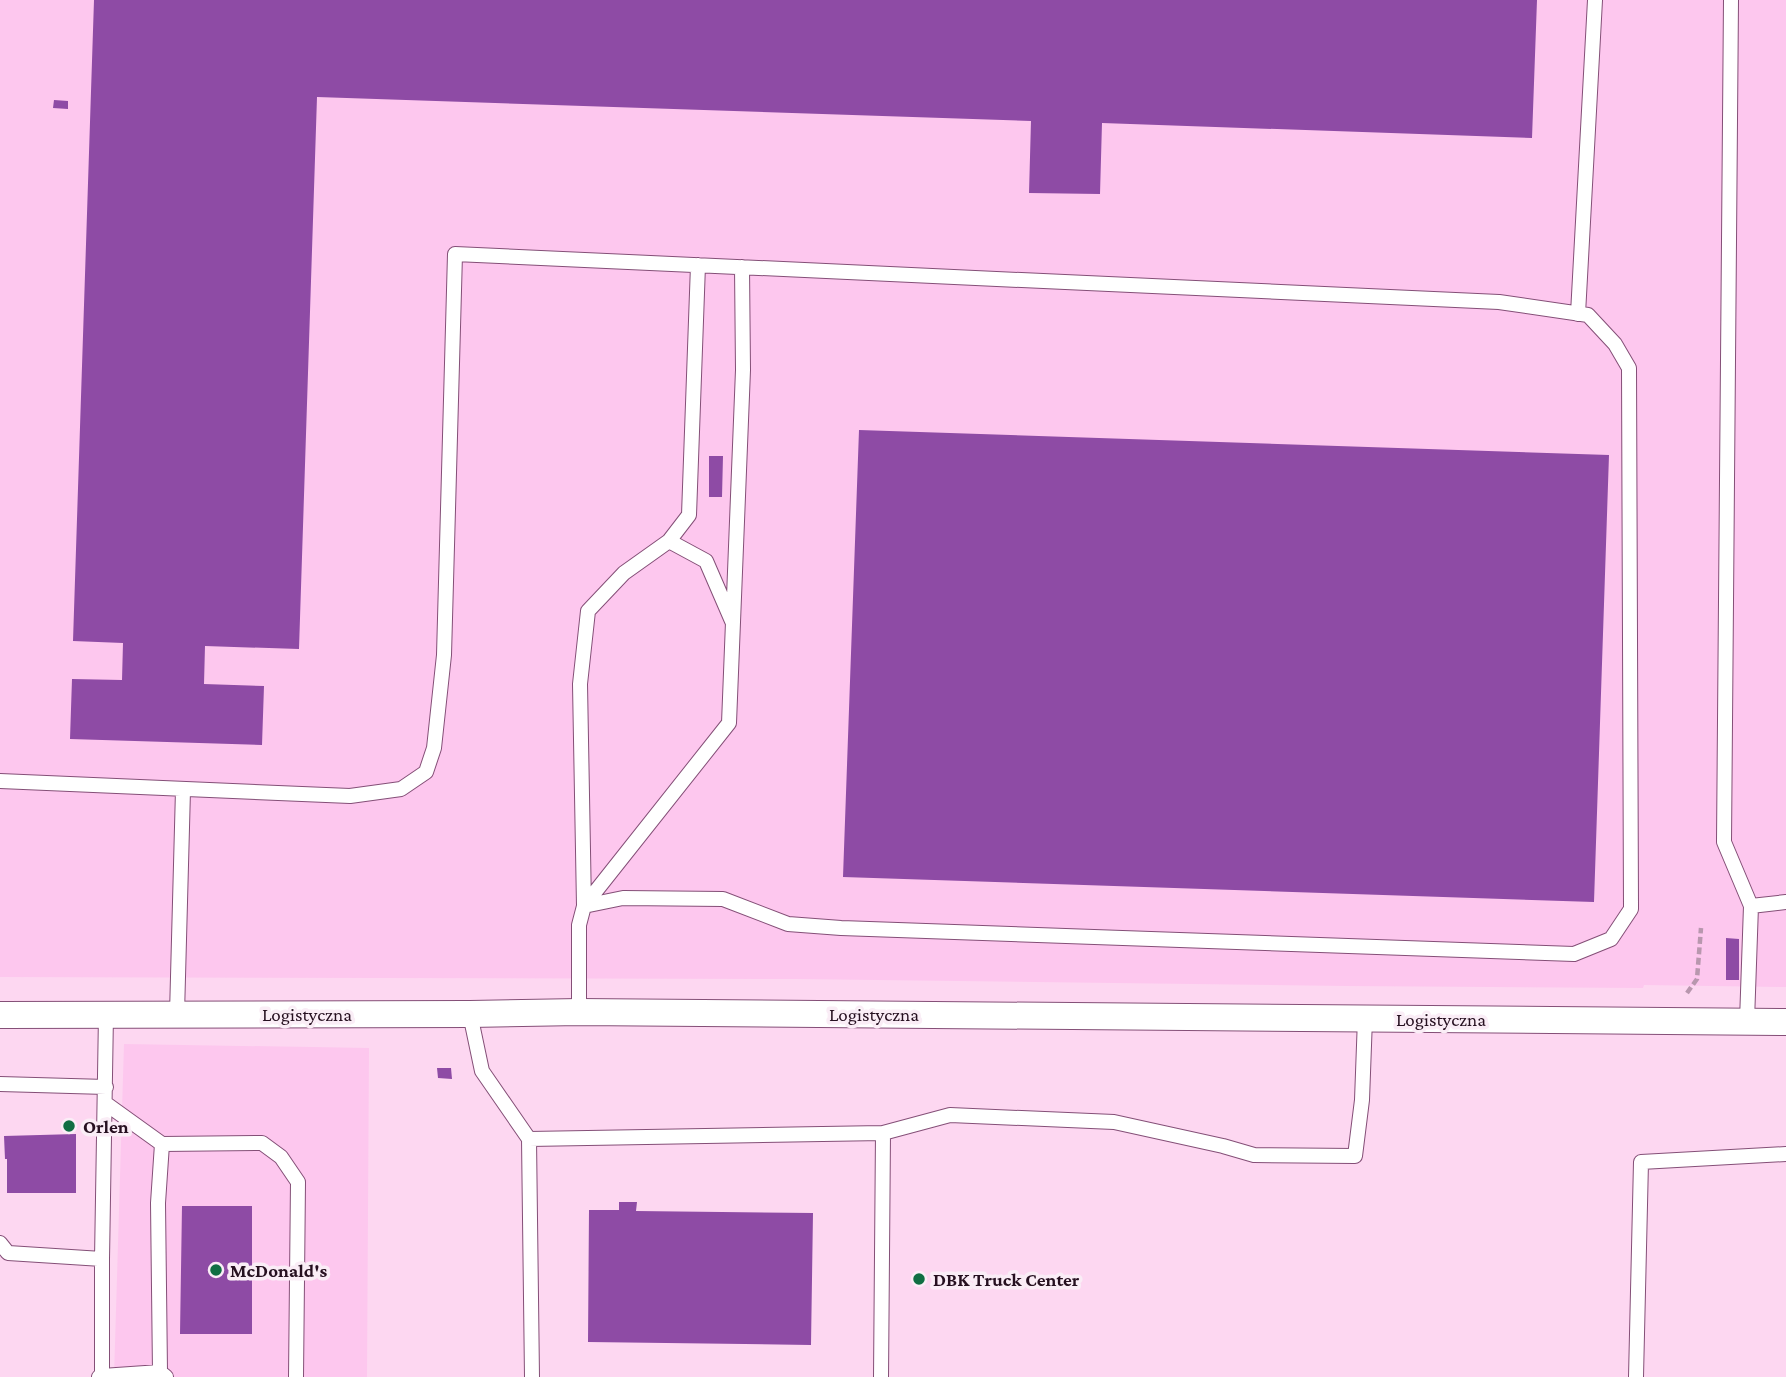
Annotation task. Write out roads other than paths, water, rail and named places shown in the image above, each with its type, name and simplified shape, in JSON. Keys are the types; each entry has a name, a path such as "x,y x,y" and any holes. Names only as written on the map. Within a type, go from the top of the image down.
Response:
{"street":[{"name":"Logistyczna","path":"0,1015 579,1012 1786,1022"}],"lane":[{"path":"1578,314 1595,0"},
{"path":"1731,0 1724,842 1751,906 1747,1021"},
{"path":"0,781 350,796 401,789 426,772 435,748 443,655 455,254 1499,302 1588,315 1615,344 1629,368 1631,909 1611,939 1574,954 841,928 788,924 723,899 623,898 584,906"},
{"path":"579,1012 579,925 584,906 580,684 588,611 624,573 669,541 689,515 698,265"},
{"path":"584,906 729,723 743,370 742,267"},
{"path":"669,541 706,561 733,624"},
{"path":"177,1014 183,790"},
{"path":"1751,906 1786,902"},
{"path":"106,1014 101,1376 163,1375 158,1203 162,1144"},
{"path":"470,1014 482,1071 529,1139 532,1377"},
{"path":"529,1139 883,1133 950,1115 1114,1122 1254,1155 1355,1156 1362,1100 1365,1018"},
{"path":"0,1084 106,1087"},
{"path":"105,1103 162,1144 262,1143 281,1157 298,1182 296,1377"},
{"path":"881,1377 883,1133"},
{"path":"1636,1377 1641,1162 1786,1154"},
{"path":"0,1243 8,1252 102,1259"}],"place":[{"name":"Orlen","path":"69,1126"},
{"name":"McDonald's","path":"216,1270"},
{"name":"DBK Truck Center","path":"919,1279"}]}
